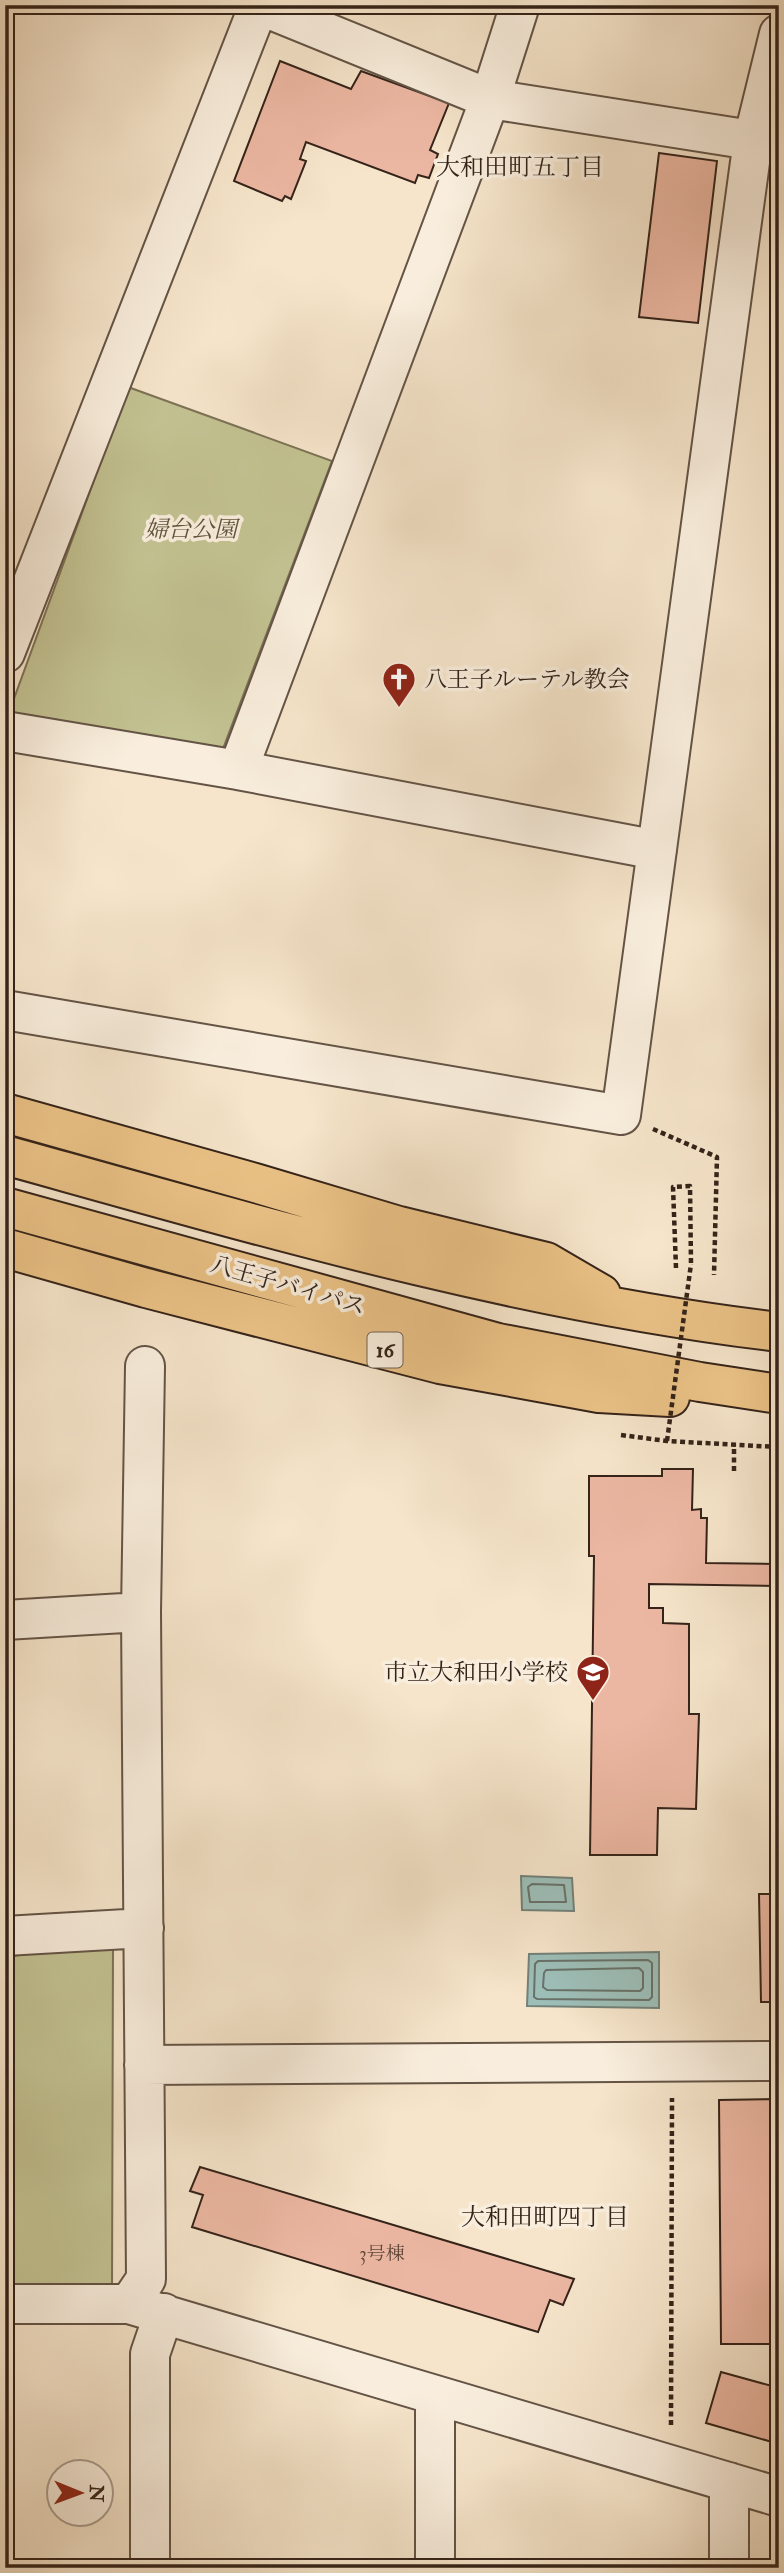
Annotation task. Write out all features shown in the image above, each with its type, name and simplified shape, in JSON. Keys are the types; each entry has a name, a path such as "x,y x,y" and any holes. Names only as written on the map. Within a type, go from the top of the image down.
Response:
{"highway":[{"path":"5,1113 399,1226 546,1262 627,1309"},
{"path":"5,1155 384,1259 627,1309 779,1332"},
{"name":"八王子バイパス","path":"5,1207 498,1343 776,1394"},
{"name":"16","path":"5,1248 440,1364 506,1377 599,1393 650,1398 776,1394"}],"street":[{"path":"5,653 259,5 490,99 766,142"},
{"path":"238,770 490,99 520,5"},
{"path":"5,1010 621,1115 657,850 766,142 779,34"},
{"path":"5,731 238,770 657,850"},
{"path":"145,1366 141,1612 150,2568"},
{"path":"5,1620 141,1612"},
{"path":"5,1936 144,1928"},
{"path":"144,2065 779,2061"},
{"path":"5,2304 146,2308 779,2497"},
{"path":"435,2395 435,2568"},
{"path":"729,2482 729,2568"}],"path":[{"path":"621,1115 718,1157 714,1275"},
{"path":"667,1441 691,1264 690,1186 673,1187 676,1268"},
{"path":"615,1434 667,1441 777,1447"},
{"path":"734,1445 734,1471"},
{"path":"671,2429 672,2086"}],"green space":[{"name":"婦台公園","path":"128,387 332,461 221,754 8,715"},
{"path":"113,1946 112,2294 5,2295 5,1958"}],"water":[{"path":"521,1876 572,1878 574,1911 522,1910"},
{"path":"659,1952 659,2008 527,2006 529,1954"}],"building":[{"path":"280,61 351,89 361,71 449,103 430,150 438,154 429,178 418,175 415,183 306,142 300,159 306,161 291,199 285,196 282,201 234,181"},
{"path":"659,153 717,161 698,323 639,317"},
{"path":"5,572 16,576 5,604"},
{"path":"662,1469 693,1469 692,1510 701,1509 701,1518 707,1518 706,1563 778,1564 779,1510 779,1799 776,1799 778,1586 649,1584 649,1608 663,1608 663,1623 689,1624 689,1714 699,1714 696,1809 658,1808 657,1855 590,1855 594,1556 589,1556 589,1476 662,1476"},
{"path":"759,1894 779,1894 779,2002 761,2002"},
{"path":"778,2099 779,2344 721,2344 719,2100"},
{"path":"200,2167 574,2279 563,2305 550,2300 538,2332 192,2227 203,2195 190,2191"},
{"path":"721,2372 779,2388 779,2444 706,2423"}],"place":[{"name":"八王子ルーテル教会","path":"399,709"},
{"name":"市立大和田小学校","path":"593,1702"}],"district":[{"name":"大和田町五丁目","path":"520,167"},
{"name":"大和田町四丁目","path":"545,2217"}]}
